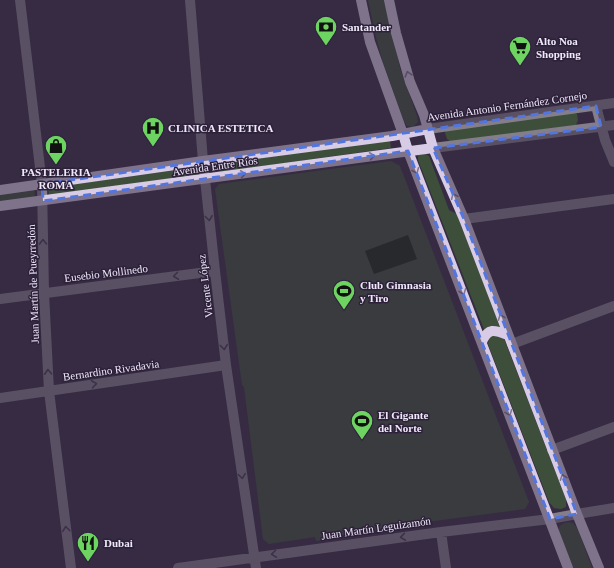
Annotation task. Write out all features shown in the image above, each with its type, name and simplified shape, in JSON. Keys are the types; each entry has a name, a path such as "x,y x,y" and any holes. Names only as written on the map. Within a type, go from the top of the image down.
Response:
{"main road":[{"path":"361,0 370,42 408,151 568,568"},
{"path":"389,0 396,33 410,82 424,115 433,148 464,219 552,450 599,568"},
{"name":"Avenida Antonio Fernández Cornejo","path":"403,134 428,129"},
{"name":"Avenida Entre Ríos","path":"0,190 403,134"},
{"name":"Avenida Entre Ríos","path":"0,206 433,148"},
{"path":"482,342 485,334 488,332 499,331 508,335"}],"street":[{"name":"Juan Martín de Pueyrredón","path":"20,0 42,184 44,293 49,391 71,568"},
{"name":"Vicente López","path":"190,0 204,179 226,365 256,568"},
{"name":"Avenida Antonio Fernández Cornejo","path":"428,129 614,103"},
{"path":"596,106 601,127 614,162"},
{"path":"433,148 614,125"},
{"path":"464,219 614,199"},
{"name":"Eusebio Mollinedo","path":"0,299 215,271"},
{"path":"512,344 614,306"},
{"name":"Bernardino Rivadavia","path":"0,398 226,365"},
{"path":"552,450 614,427"},
{"name":"Juan Martín Leguizamón","path":"178,568 441,532 550,519 614,508"},
{"path":"441,532 446,568"}],"highlighted area":[{"path":"596,106 601,127 433,148 464,219 577,514 550,519 408,151 43,201 42,184"}],"shaded area":[{"path":"368,0 385,0 400,68 417,116 418,122 413,127 407,126 404,121 383,63"},
{"path":"573,112 577,114 578,120 576,125 451,142 447,139 445,133 447,129"},
{"path":"390,140 391,148 213,173 212,165"},
{"path":"424,153 429,156 449,210 457,214 501,328 493,326 485,332 418,160 418,155"},
{"name":"Club Gimnasia y Tiro","path":"391,161 400,166 529,502 525,509 426,522 427,525 316,541 315,537 269,544 263,539 244,387 242,385 215,189 219,184"},
{"path":"197,167 197,175 49,195 48,188"},
{"path":"34,189 35,197 0,202 0,194"},
{"path":"408,235 417,259 374,274 365,251"},
{"path":"493,335 503,336 566,499 566,507 561,509 554,508 549,502 488,344 489,338"},
{"path":"568,522 573,523 578,529 592,568 572,568 559,533 560,525"}],"place":[{"name":"Santander","path":"326,46"},
{"name":"Alto Noa Shopping","path":"520,66"},
{"name":"CLINICA ESTETICA","path":"153,148"},
{"name":"PASTELERIA ROMA","path":"56,166"},
{"name":"Club Gimnasia y Tiro","path":"344,310"},
{"name":"El Gigante del Norte","path":"362,440"},
{"name":"Dubai","path":"88,562"}]}
